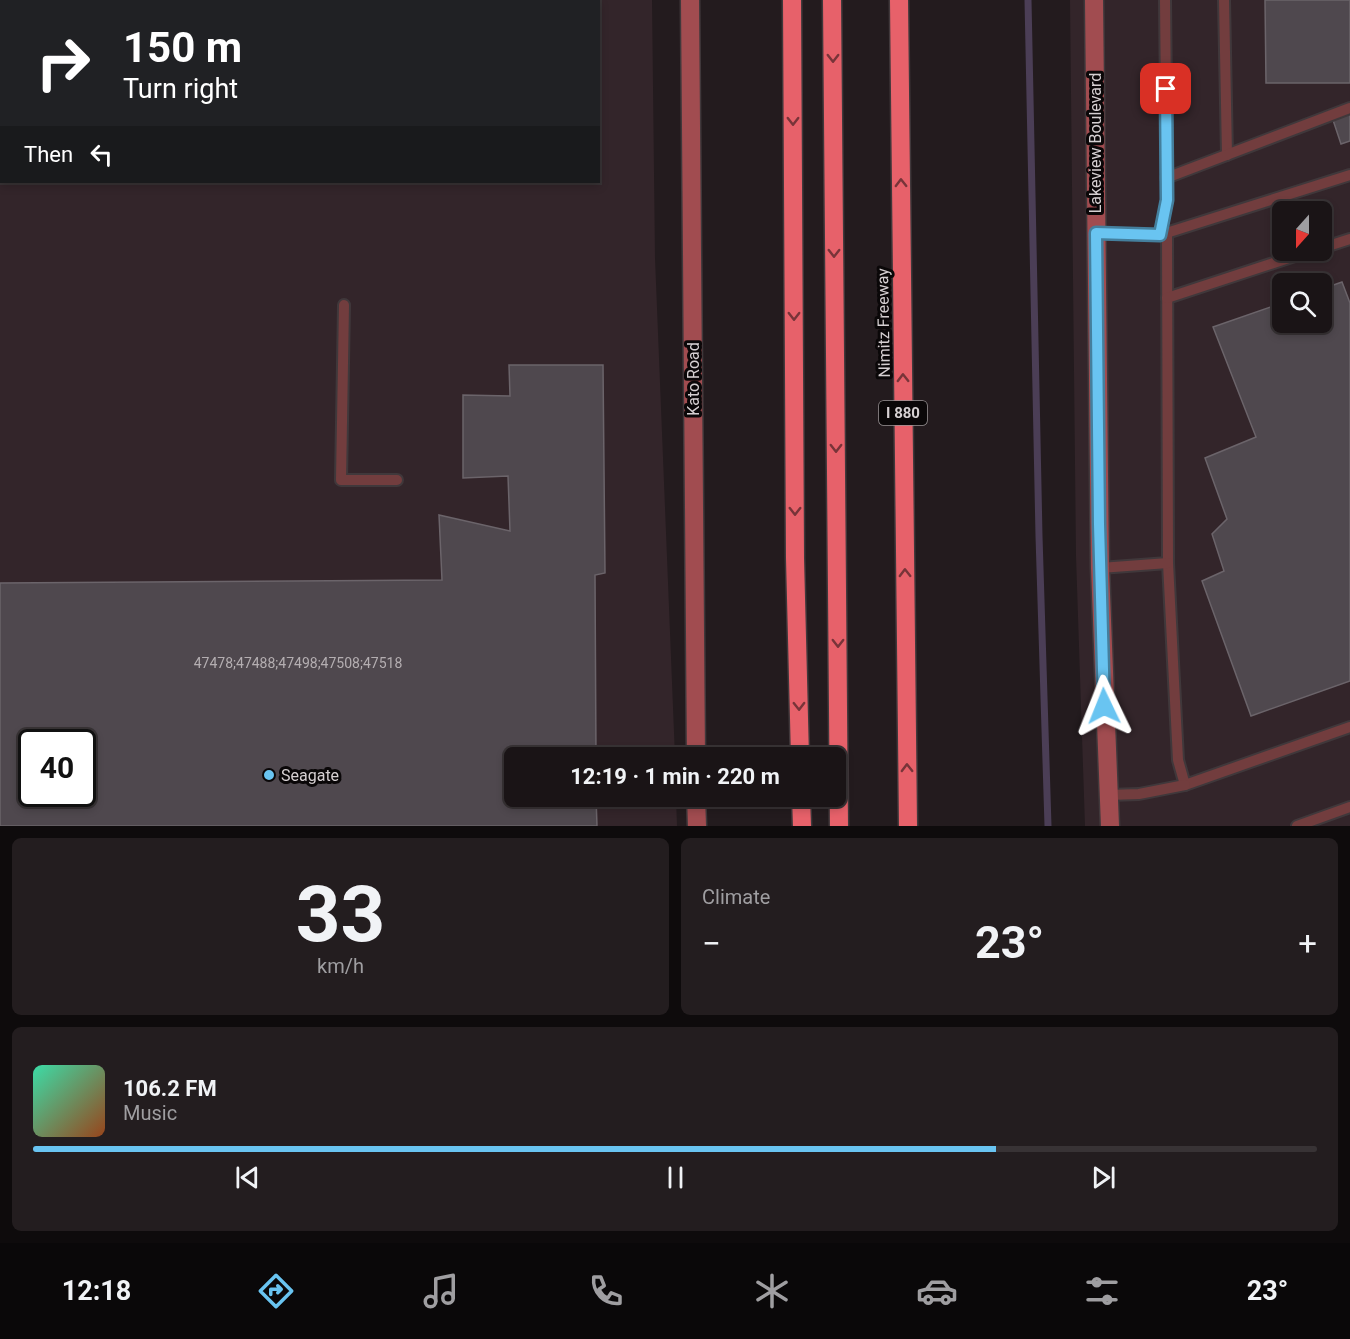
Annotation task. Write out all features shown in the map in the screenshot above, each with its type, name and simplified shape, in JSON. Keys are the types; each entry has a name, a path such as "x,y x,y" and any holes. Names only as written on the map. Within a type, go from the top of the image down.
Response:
{"highway":[{"path":"792,0 795,558 800,747"},
{"path":"832,0 839,826"},
{"name":"Nimitz Freeway","path":"899,0 908,826"},
{"path":"801,807 801,826"}],"street":[{"name":"Kato Road","path":"690,0 696,747"},
{"name":"Lakeview Boulevard","path":"1094,0 1100,568 1110,826"},
{"path":"696,807 697,826"}],"lane":[{"path":"1165,0 1167,200 1164,233 1167,298 1167,563 1178,760 1185,785"},
{"path":"1224,0 1227,155"},
{"path":"1167,178 1350,108"},
{"path":"1096,233 1164,233 1350,176"},
{"path":"1332,245 1350,239"},
{"path":"1167,298 1280,261"},
{"path":"344,305 341,480 397,480"},
{"path":"1100,568 1167,563"},
{"path":"1108,795 1139,794 1185,785 1350,727"},
{"path":"1297,826 1350,807"}],"shaded area":[{"path":"600,0 652,0 655,258 675,747 504,747 504,807 676,807 677,826 0,826 0,183 600,183"},
{"path":"1070,0 1350,0 1350,826 1085,826 1076,556"}],"building":[{"path":"1265,0 1350,0 1350,83 1266,83"},
{"path":"1350,113 1350,141 1341,144 1333,120"},
{"path":"1342,282 1350,303 1350,681 1251,716 1202,581 1224,571 1212,534 1227,519 1205,458 1256,437 1213,327 1272,306 1272,333 1332,333 1332,286"},
{"path":"509,365 603,365 605,573 595,575 596,747 504,747 504,807 596,807 597,826 0,826 0,583 442,580 439,515 510,531 508,476 463,478 463,395 510,396"}],"waterway":[{"path":"1028,0 1039,536 1048,826"}],"place":[{"name":"Seagate","path":"269,775"}],"route":[{"path":"1104,706 1099,524 1096,233 1160,235 1167,200 1166,89"}]}
